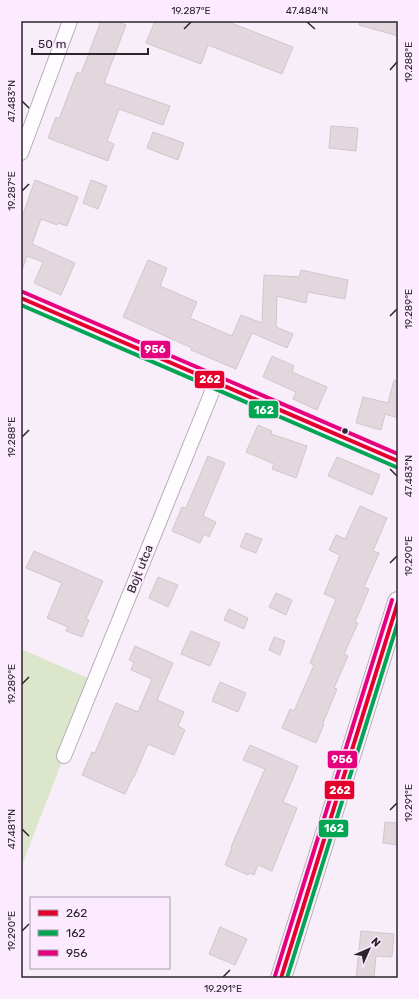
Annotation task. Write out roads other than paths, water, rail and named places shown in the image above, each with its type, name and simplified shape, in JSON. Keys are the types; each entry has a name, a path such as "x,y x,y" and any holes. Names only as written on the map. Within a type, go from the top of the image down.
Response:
{"main road":[{"path":"281,978 398,602"}],"street":[{"path":"21,154 70,21"},
{"path":"21,298 398,461"},
{"name":"Bojt utca","path":"64,756 216,382"}]}
